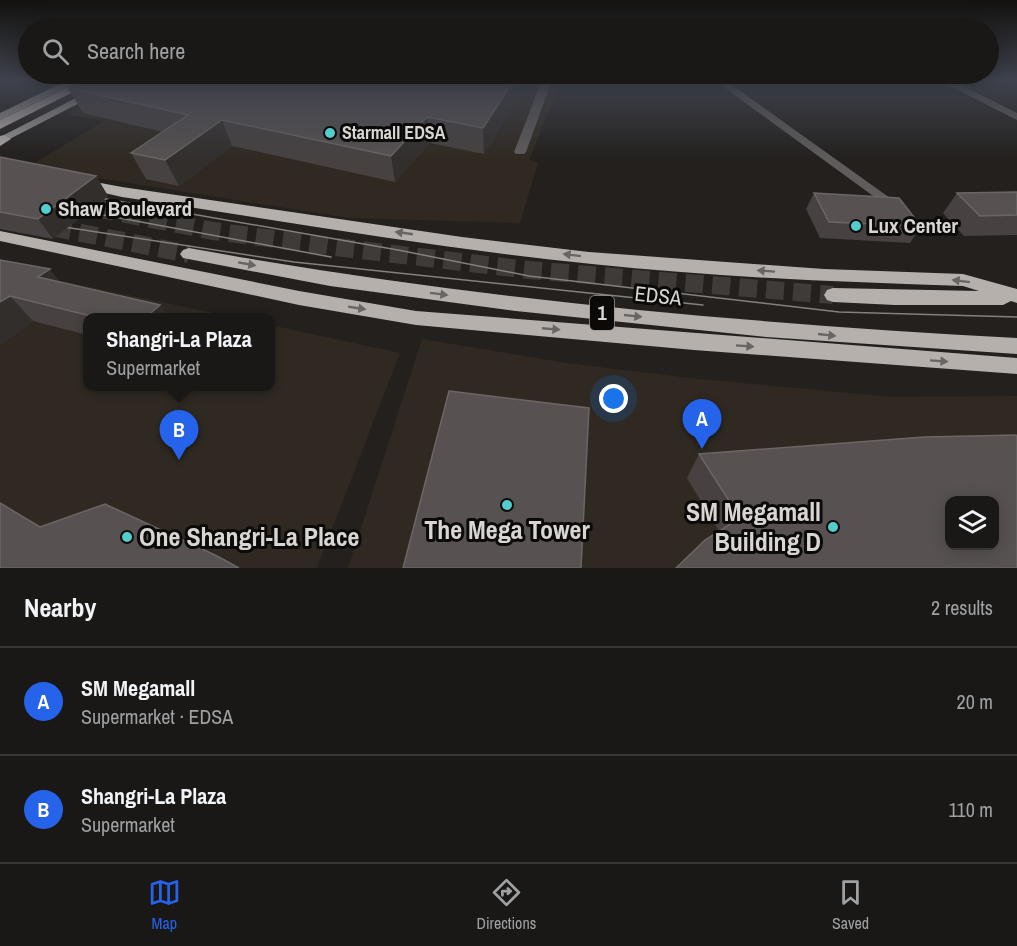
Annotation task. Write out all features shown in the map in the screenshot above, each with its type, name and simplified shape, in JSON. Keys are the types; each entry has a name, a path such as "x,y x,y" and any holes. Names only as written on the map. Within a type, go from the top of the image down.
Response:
{"highway":[{"path":"1,135 49,107"},
{"path":"66,180 122,192 514,249 661,265 858,277 963,280 1017,296"},
{"name":"1","path":"0,236 299,298 416,318 1017,366"},
{"name":"EDSA","path":"189,254 348,283 539,307 855,338 1017,346"},
{"path":"833,295 895,298 1017,296"}],"main road":[{"path":"0,115 17,107"},
{"path":"0,115 18,107"},
{"path":"1,135 62,107"}],"street":[{"path":"520,152 537,107"},
{"path":"756,107 884,198"},
{"path":"996,107 1017,117"}],"shaded area":[{"path":"83,107 551,107 529,160 538,163 520,223 349,218 85,176 31,165 104,121 68,114"},
{"path":"0,268 214,313 83,313 83,391 275,391 275,326 400,353 317,568 0,568"},
{"path":"422,339 567,363 690,378 891,397 1017,396 1017,568 348,568"}],"building":[{"path":"150,107 497,107 483,128 427,117 391,156 222,120 165,160 131,153 188,115"},
{"path":"0,157 96,176 38,219 0,212"},
{"path":"1017,192 1017,215 980,216 957,193"},
{"path":"814,193 899,198 921,226 829,222"},
{"path":"0,260 50,269 38,277 160,305 151,313 83,314 10,296 0,302"},
{"name":"The Mega Tower","path":"449,391 589,408 581,568 403,568"},
{"name":"SM Megamall Building D","path":"1016,435 1017,568 676,568 705,540 740,518 699,454 924,437"},
{"name":"One Shangri-La Place","path":"0,503 40,527 105,504 239,568 0,568"}],"tunnel":[{"path":"70,203 213,231 344,248 529,270 833,295"},
{"path":"0,217 189,254"}],"tram line":[{"path":"89,196 398,250 529,276 839,312 1017,317"},
{"path":"71,209 331,257"},
{"path":"51,225 294,262 703,305"}],"place":[{"name":"Starmall EDSA","path":"330,133"},
{"name":"Shaw Boulevard","path":"46,209"},
{"name":"Lux Center","path":"856,226"},
{"name":"SM Megamall","path":"702,449"},
{"name":"Shangri-La Plaza","path":"179,460"},
{"name":"The Mega Tower","path":"507,505"},
{"name":"SM Megamall Building D","path":"833,527"},
{"name":"One Shangri-La Place","path":"127,537"}]}
